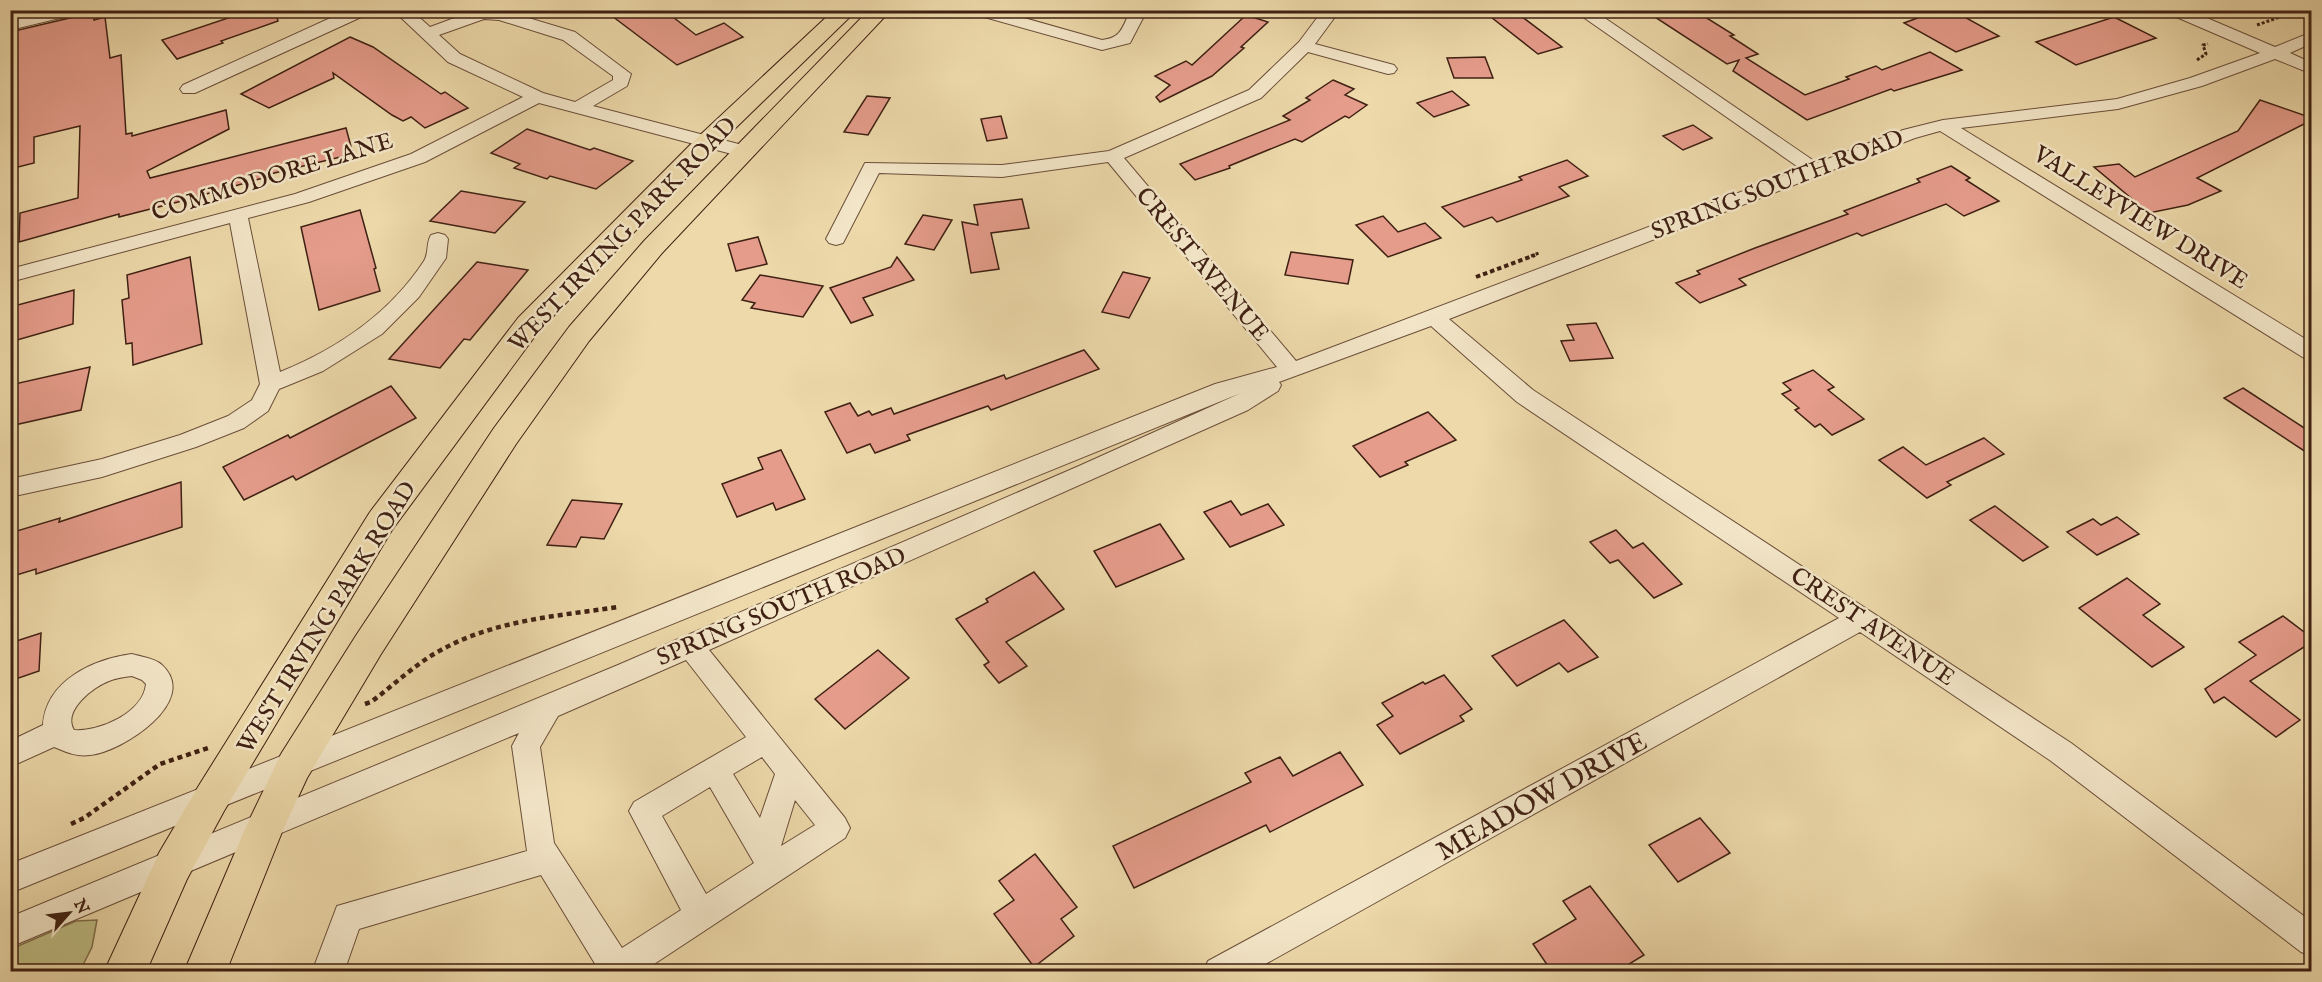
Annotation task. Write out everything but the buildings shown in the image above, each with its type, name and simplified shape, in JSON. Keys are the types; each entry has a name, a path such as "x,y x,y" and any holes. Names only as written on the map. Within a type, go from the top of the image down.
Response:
{"main road":[{"name":"WEST IRVING PARK ROAD","path":"126,972 173,866 211,799 381,521 521,335 707,141 847,10"},
{"name":"WEST IRVING PARK ROAD","path":"205,972 264,829 294,766 505,435 579,334 640,262 743,151 881,10"}],"street":[{"path":"10,25 75,10"},
{"path":"189,88 239,69 321,27 364,10"},
{"path":"401,10 454,58 537,97 743,151"},
{"path":"976,10 1102,45 1119,44 1128,37 1135,18 1132,10"},
{"path":"836,239 872,167 1002,171 1113,156 1255,94 1305,46 1332,10"},
{"path":"1581,10 1814,169"},
{"path":"2174,10 2229,36 2277,53 2312,69"},
{"path":"426,34 482,14 500,15 569,36 622,74 621,82 577,108"},
{"name":"SPRING SOUTH ROAD","path":"10,879 1223,390 1292,371 1909,134 1943,125 2118,104 2196,82 2277,53 2312,37"},
{"path":"1305,46 1388,69"},
{"name":"COMMODORE LANE","path":"10,276 302,198 418,158 537,97"},
{"name":"VALLEYVIEW DRIVE","path":"1943,125 2312,353"},
{"name":"CREST AVENUE","path":"1113,156 1292,371"},
{"path":"10,488 102,468 188,441 236,422 260,405 271,384 238,216"},
{"path":"271,384 315,366 374,329 412,292 436,258 438,239"},
{"name":"CREST AVENUE","path":"1433,316 1525,396 2061,752 2312,941"},
{"name":"SPRING SOUTH ROAD","path":"10,932 264,829 1009,507 1240,404 1292,371"},
{"name":"MEADOW DRIVE","path":"1219,972 1862,618"},
{"path":"549,706 526,746 540,847 616,970 700,915 769,860 835,828 690,645"},
{"path":"10,755 57,732"},
{"path":"488,732 526,746"},
{"path":"700,915 644,812 765,740"},
{"path":"715,770 769,860"},
{"path":"769,860 790,771"},
{"path":"328,972 348,917 548,860"}],"path":[{"path":"2253,27 2300,10"},
{"path":"65,827 84,818 160,764 181,755"}],"shaded area":[{"path":"97,920 92,947 80,971 11,971 11,949 76,921"}]}
